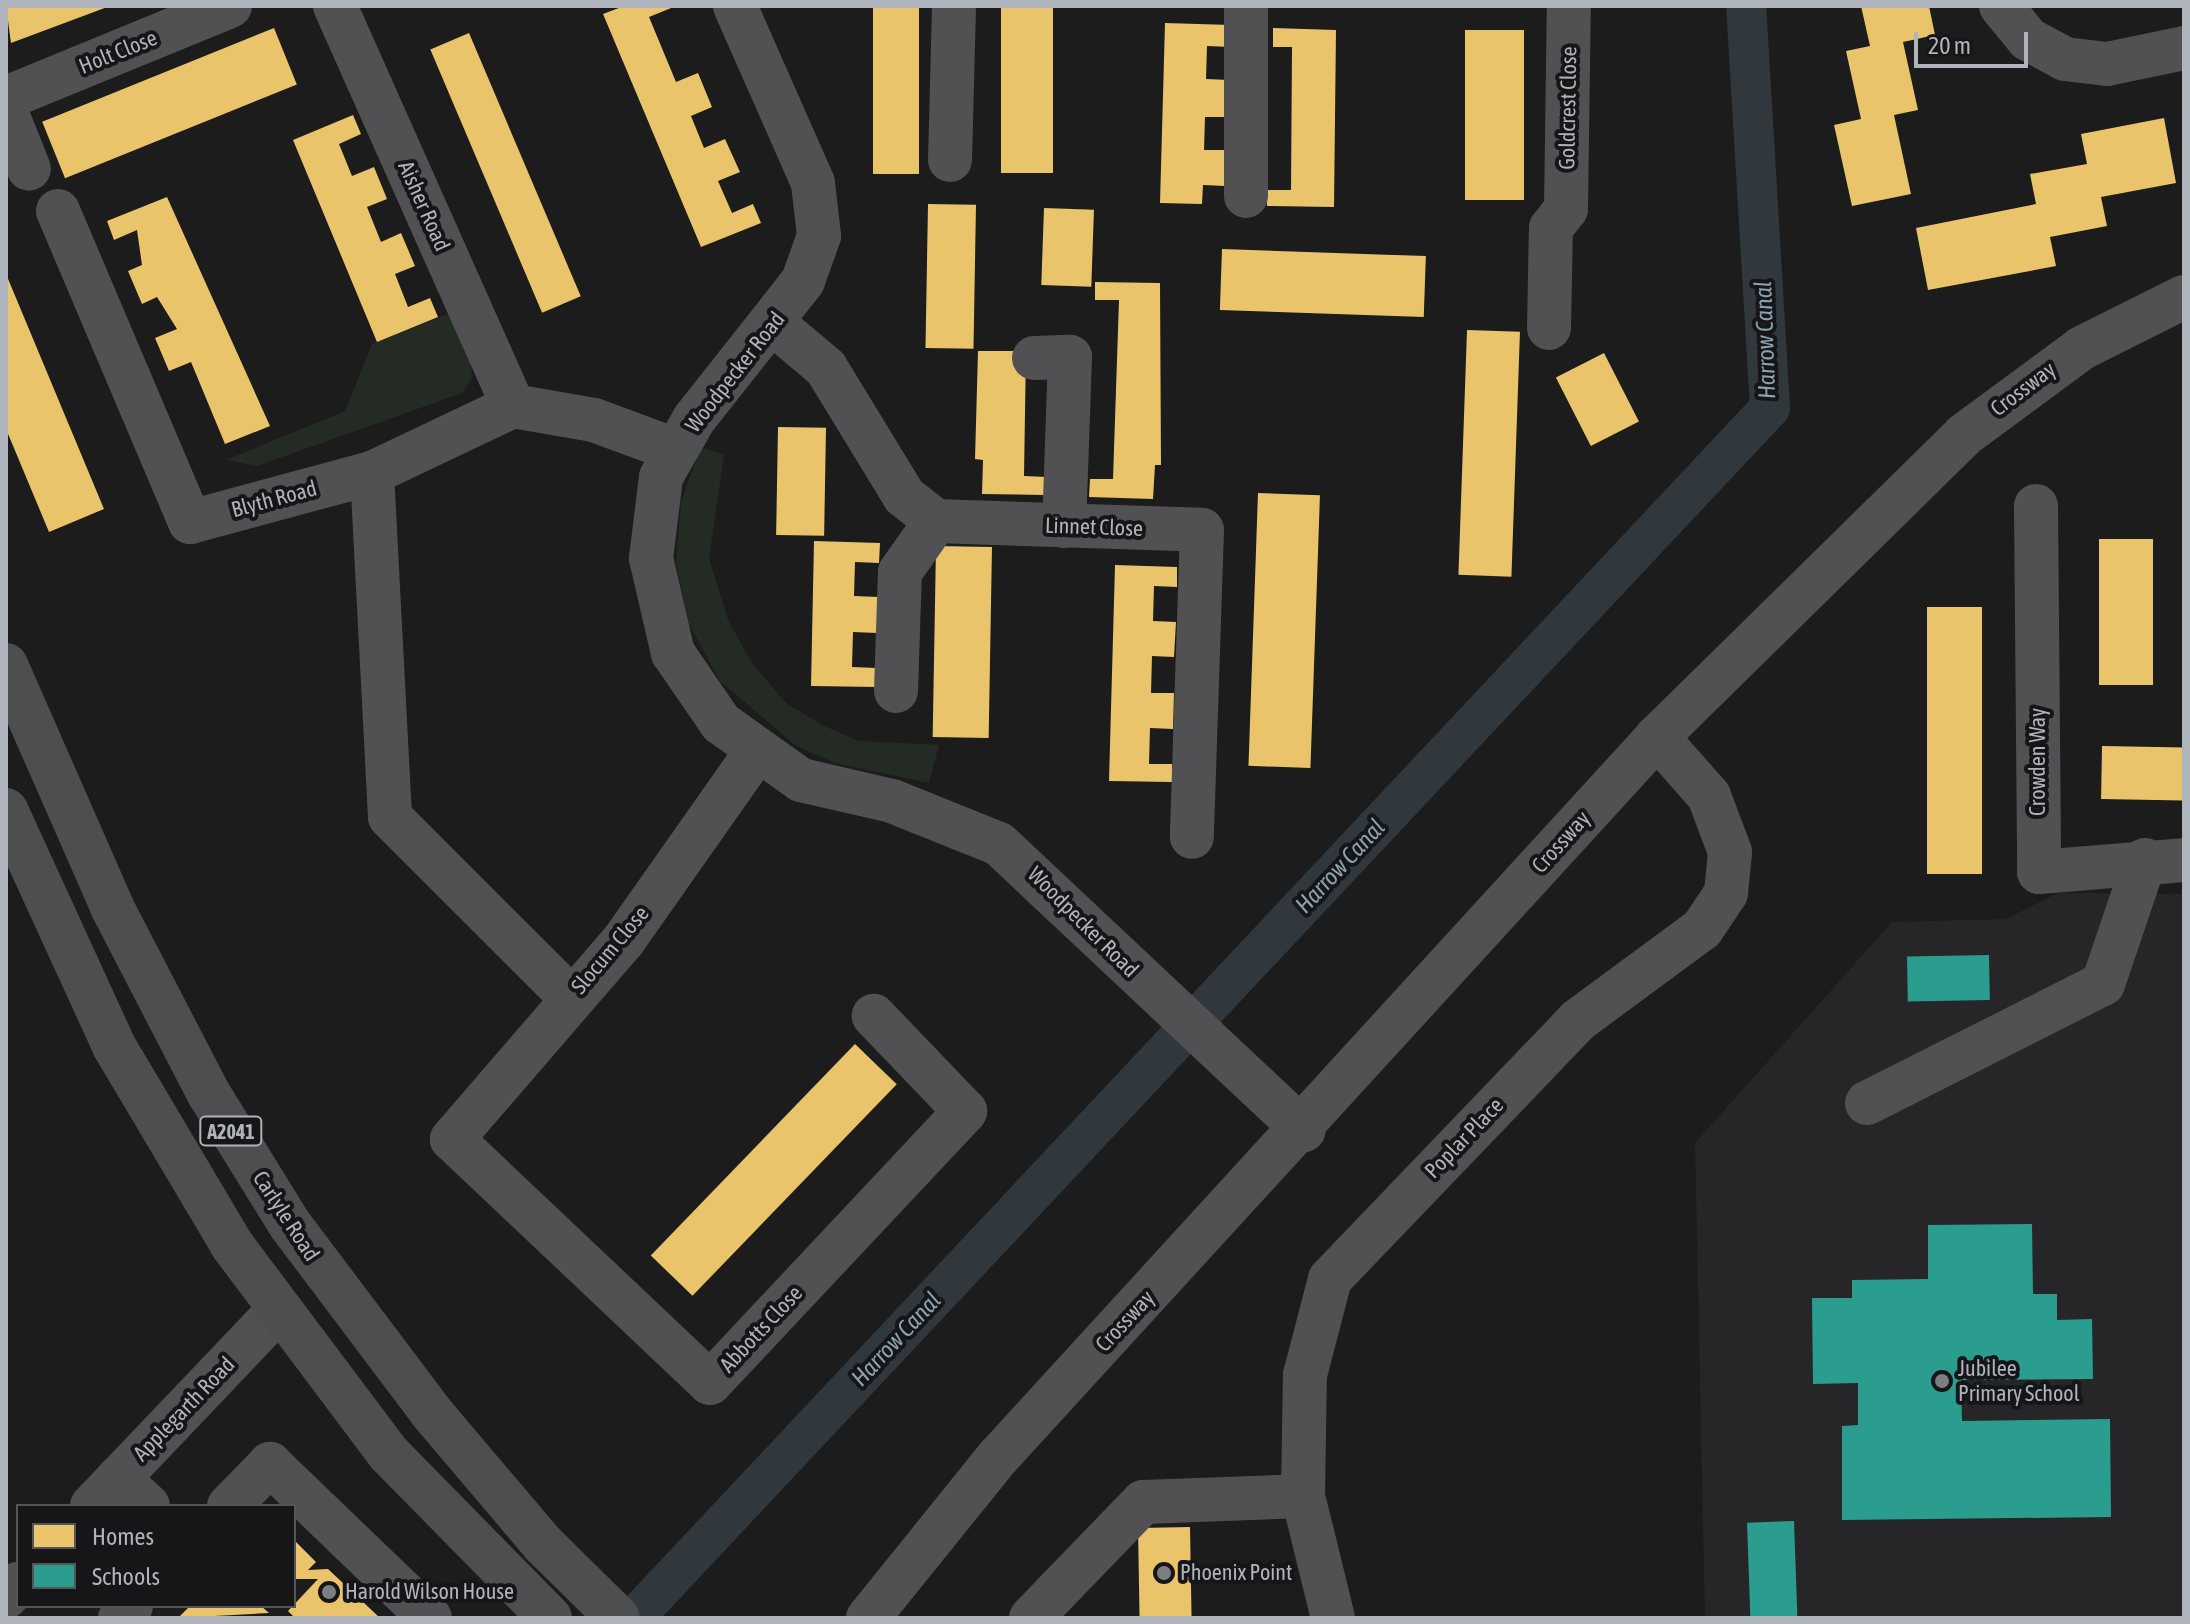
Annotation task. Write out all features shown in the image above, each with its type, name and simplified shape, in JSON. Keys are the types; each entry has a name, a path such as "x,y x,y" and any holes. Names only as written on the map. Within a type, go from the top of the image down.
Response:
{"main road":[{"name":"Carlyle Road","path":"6,665 112,907 209,1094 357,1320 543,1544 618,1618"},
{"name":"A2041","path":"6,810 114,1046 277,1312 388,1453 550,1618"}],"street":[{"name":"Holt Close","path":"6,98 230,6"},
{"name":"Aisher Road","path":"335,6 513,406"},
{"path":"950,160 954,6"},
{"path":"1246,6 1246,196"},
{"name":"Goldcrest Close","path":"1549,328 1551,228 1566,209 1569,6"},
{"path":"2001,6 2028,39 2065,59 2107,64 2183,51"},
{"name":"Woodpecker Road","path":"744,9 813,183 818,212 816,259 774,324 675,450 654,508 660,611 694,691 756,752 801,780 892,801 999,844 1236,1071 1304,1130"},
{"path":"6,111 29,169"},
{"name":"Blyth Road","path":"58,211 190,522 372,473 513,406"},
{"name":"Crossway","path":"868,1618 998,1457 1304,1130 1657,737 1964,435 2070,355 2184,297"},
{"path":"774,324 826,368 904,496 936,521 900,572 896,691"},
{"path":"1034,358 1070,357 1064,526"},
{"path":"513,406 594,420 675,450"},
{"path":"372,473 390,817 570,997"},
{"name":"Crowden Way","path":"2036,506 2039,872 2164,860"},
{"name":"Linnet Close","path":"936,521 1202,530 1192,837"},
{"name":"Poplar Place","path":"1333,1618 1303,1496 1305,1375 1330,1279 1577,1021 1702,929 1726,893 1730,852 1709,796 1657,737"},
{"name":"Slocum Close","path":"452,1139 570,997 623,941 756,752"},
{"path":"1867,1103 2103,984 2164,860"},
{"name":"Abbotts Close","path":"452,1139 710,1383 965,1111 874,1016"},
{"name":"Applegarth Road","path":"119,1497 277,1312"},
{"name":"Crossway","path":"908,1618 998,1457"},
{"path":"231,1504 270,1464 430,1618"},
{"path":"1031,1618 1143,1502 1303,1496"}],"shaded area":[{"path":"450,313 471,363 472,378 462,393 257,466 226,460 345,411 372,344"},
{"path":"701,447 724,455 709,558 728,620 753,665 786,703 824,726 859,741 939,745 929,783 835,763 795,745 720,681 689,624 676,562 681,502"},
{"name":"Jubilee Primary School","path":"2058,893 2184,894 2184,1618 1705,1618 1695,1143 1892,922 2006,919"}],"building: Homes":[{"path":"6,6 110,6 11,43"},
{"path":"624,6 676,6 649,17 676,82 698,73 712,107 691,116 704,148 725,139 740,172 718,181 732,213 753,204 761,223 701,247 603,14"},
{"path":"873,6 919,6 919,174 873,174"},
{"path":"1001,6 1053,6 1053,173 1001,173"},
{"path":"1861,6 1929,6 1935,35 1903,42 1918,110 1894,115 1911,194 1852,206 1834,125 1861,119 1846,51 1870,46"},
{"path":"1165,23 1231,25 1231,47 1207,46 1206,79 1229,80 1228,117 1205,117 1204,150 1226,150 1225,186 1203,185 1202,204 1160,203"},
{"path":"274,28 297,85 65,178 42,122"},
{"path":"1273,28 1336,30 1334,207 1267,206 1267,190 1291,190 1292,47 1273,47"},
{"path":"1465,30 1524,30 1524,200 1465,200"},
{"path":"469,33 581,296 542,313 430,49"},
{"path":"353,115 361,134 339,144 352,176 374,167 387,199 367,207 381,242 401,233 415,266 395,274 408,307 430,298 438,317 377,342 293,140"},
{"path":"2164,118 2176,183 2101,197 2107,226 2050,237 2056,266 1928,290 1916,228 2036,204 2030,174 2087,164 2081,134"},
{"path":"167,197 270,426 225,444 191,362 169,371 155,338 177,329 157,297 142,304 128,271 142,265 137,230 114,240 107,221"},
{"path":"928,204 976,205 973,349 925,348"},
{"path":"1044,208 1094,210 1091,287 1041,285"},
{"path":"1222,249 1426,256 1424,317 1220,310"},
{"path":"6,274 104,509 49,532 6,429"},
{"path":"1095,282 1160,283 1161,465 1155,465 1153,499 1089,497 1090,479 1113,479 1119,300 1095,300"},
{"path":"1467,330 1520,332 1511,577 1458,575"},
{"path":"978,351 1026,351 1024,476 1047,477 1046,495 982,494 983,460 975,459"},
{"path":"1604,353 1639,422 1591,446 1556,378"},
{"path":"778,427 826,428 824,536 776,535"},
{"path":"1258,493 1320,495 1310,768 1248,766"},
{"path":"2099,539 2153,539 2153,685 2099,685"},
{"path":"814,541 880,543 879,563 855,562 854,596 879,597 877,633 853,632 852,667 877,668 876,687 811,686"},
{"path":"936,546 992,547 989,738 933,737"},
{"path":"1115,565 1177,567 1177,587 1154,586 1153,621 1176,622 1174,657 1152,656 1151,693 1174,693 1173,729 1150,728 1149,764 1172,764 1172,782 1109,781"},
{"path":"1927,607 1982,607 1982,874 1927,874"},
{"path":"2102,746 2184,747 2183,800 2101,799"},
{"path":"855,1044 897,1084 692,1296 651,1255"},
{"name":"Phoenix Point","path":"1190,1527 1192,1618 1140,1618 1138,1528"},
{"name":"Harold Wilson House","path":"296,1542 316,1562 308,1570 328,1569 380,1618 295,1618 288,1611 296,1608 296,1602 318,1579 296,1579"},
{"path":"188,1608 263,1608 269,1613 178,1618"}],"building: Schools":[{"path":"1989,955 1990,1000 1908,1001 1907,956"},
{"path":"2032,1224 2033,1294 2057,1294 2057,1320 2092,1319 2093,1379 1961,1380 1962,1421 2110,1419 2111,1517 1842,1520 1842,1426 1858,1425 1858,1383 1813,1384 1812,1298 1852,1298 1852,1280 1928,1279 1928,1225"},
{"path":"1794,1521 1797,1618 1750,1618 1747,1523"}],"waterway":[{"name":"Harrow Canal","path":"634,1618 1770,408 1746,6"}],"place":[{"name":"Jubilee Primary School","path":"1942,1381"},
{"name":"Phoenix Point","path":"1164,1573"},
{"name":"Harold Wilson House","path":"329,1592"}]}
